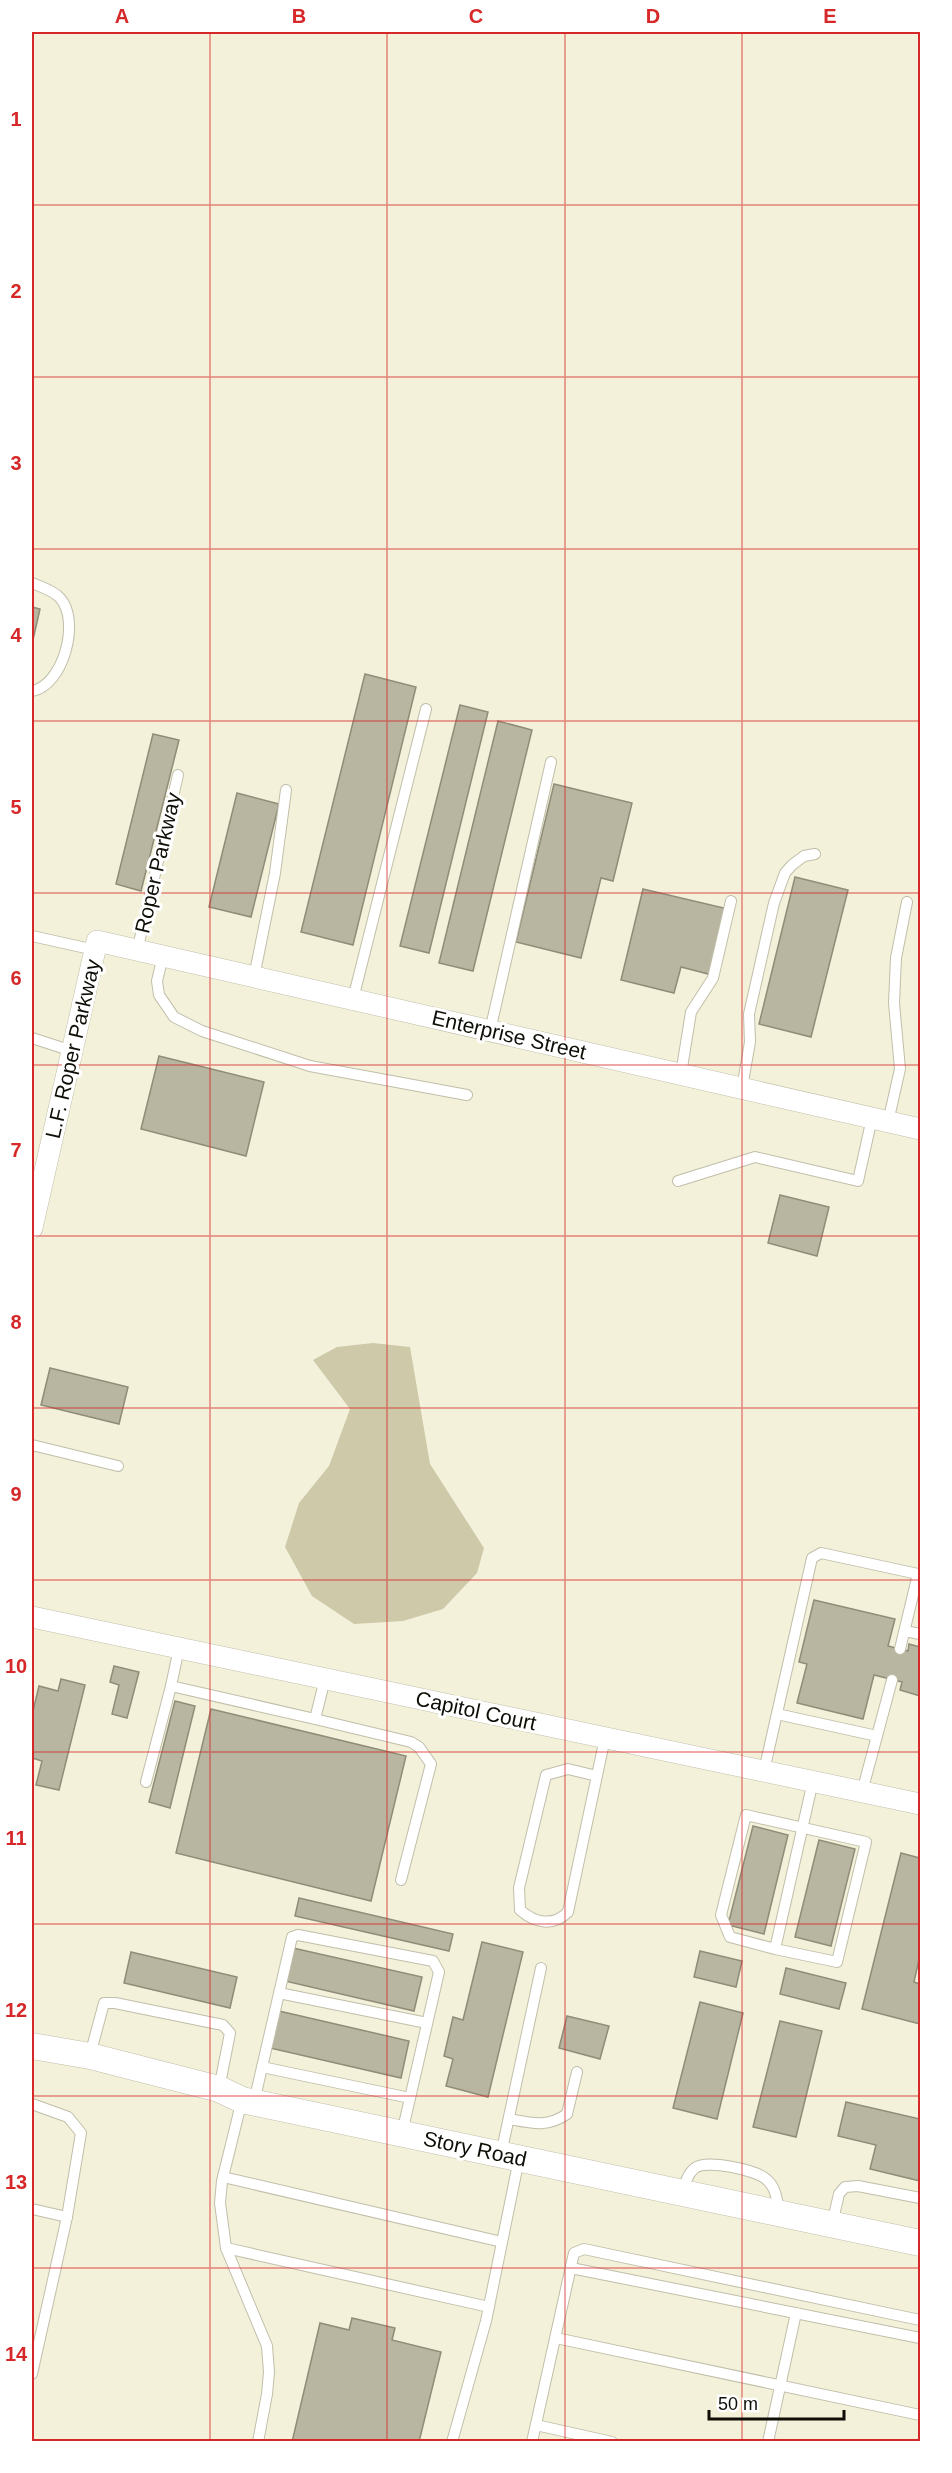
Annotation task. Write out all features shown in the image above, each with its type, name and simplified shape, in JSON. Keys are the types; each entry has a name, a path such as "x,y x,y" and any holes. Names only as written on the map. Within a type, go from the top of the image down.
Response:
{"street":[{"name":"Enterprise Street","path":"96,946 163,956 921,1129"},
{"name":"L.F. Roper Parkway","path":"32,1221 96,946"},
{"name":"Capitol Court","path":"32,1617 921,1804"},
{"name":"Story Road","path":"32,2046 90,2056 238,2097 921,2243"}],"lane":[{"path":"32,583 60,597 70,613 66,647 55,675 40,689 32,691"},
{"path":"353,999 426,710"},
{"path":"490,1031 550,762"},
{"name":"Roper Parkway","path":"138,951 178,776"},
{"path":"254,977 275,873 286,790"},
{"path":"742,1088 750,1041 749,1014 774,903 785,873 792,864 804,856 815,854"},
{"path":"681,1074 691,1012 713,978 731,901"},
{"path":"678,1181 754,1157 858,1181 900,1069 894,1003 895,969 907,902"},
{"path":"32,936 96,946"},
{"path":"163,956 157,981 159,995 174,1017 202,1031 310,1066 467,1095"},
{"path":"32,1038 72,1051"},
{"path":"32,1446 118,1466"},
{"path":"764,1771 812,1558 820,1553 919,1574 900,1649"},
{"path":"905,1631 921,1634"},
{"path":"146,1782 179,1648"},
{"path":"315,1719 325,1679"},
{"path":"862,1792 892,1680"},
{"path":"171,1686 411,1742 419,1747 431,1764 402,1880"},
{"path":"777,1714 877,1736"},
{"path":"597,1776 568,1770 546,1775 519,1888 520,1910 526,1915 547,1923 560,1920 568,1912 597,1776 605,1738"},
{"path":"775,1949 813,1781"},
{"path":"746,1815 866,1842 837,1962 775,1949 730,1937 721,1915 746,1815"},
{"path":"238,2097 262,2067 292,1937 298,1935 433,1961 439,1972 402,2133"},
{"path":"452,2442 489,2307 502,2241 510,2156 509,2119 541,1968"},
{"path":"279,1993 427,2023"},
{"path":"90,2056 104,2003 115,2003 223,2025 230,2033 238,2097 220,2203 226,2248 267,2346 269,2372 267,2394 258,2442"},
{"path":"262,2067 410,2098"},
{"path":"509,2119 541,2125 556,2122 567,2114 577,2072"},
{"path":"32,2104 68,2116 81,2133 67,2217 32,2374"},
{"path":"682,2193 688,2176 696,2166 706,2164 728,2166 756,2173 767,2179 774,2190 778,2213"},
{"path":"223,2177 502,2241"},
{"path":"832,2224 839,2194 845,2187 858,2186 921,2198"},
{"path":"32,2209 67,2217"},
{"path":"226,2248 489,2307"},
{"path":"532,2442 574,2253 584,2249 921,2320"},
{"path":"571,2268 921,2338"},
{"path":"768,2442 796,2313"},
{"path":"555,2338 921,2415"},
{"path":"536,2425 612,2442"}],"shaded area":[{"path":"373,1343 410,1347 430,1464 484,1548 477,1573 443,1609 403,1621 354,1624 312,1596 285,1547 299,1503 329,1466 350,1409 313,1360 337,1347"}],"building":[{"path":"32,607 40,609 32,644"},
{"path":"365,674 416,687 353,945 301,932"},
{"path":"460,705 488,712 429,953 400,946"},
{"path":"498,721 532,730 473,971 439,963"},
{"path":"153,734 179,740 141,891 116,884"},
{"path":"554,784 632,803 613,881 601,878 581,958 516,942"},
{"path":"237,793 279,804 251,917 209,907"},
{"path":"795,877 848,890 811,1037 759,1024"},
{"path":"643,889 728,909 712,975 681,967 674,993 621,980"},
{"path":"159,1056 264,1082 246,1156 141,1129"},
{"path":"780,1195 829,1207 817,1256 768,1243"},
{"path":"50,1368 128,1387 119,1424 41,1405"},
{"path":"814,1600 895,1619 888,1646 908,1651 909,1644 920,1647 920,1696 900,1690 902,1682 874,1675 863,1719 797,1703 807,1664 799,1662"},
{"path":"114,1666 139,1672 127,1718 112,1714 119,1685 110,1682"},
{"path":"61,1679 85,1685 59,1790 36,1785 42,1761 32,1758 32,1715 39,1686 58,1691"},
{"path":"175,1701 195,1706 170,1808 149,1802"},
{"path":"211,1709 406,1756 371,1901 176,1853"},
{"path":"753,1826 788,1835 764,1934 728,1925"},
{"path":"819,1840 855,1849 831,1946 795,1937"},
{"path":"901,1853 920,1858 920,1955 914,1982 920,1984 920,2024 862,2009"},
{"path":"299,1898 453,1934 449,1951 295,1916"},
{"path":"482,1942 523,1952 488,2097 446,2086 453,2059 444,2056 453,2017 463,2020"},
{"path":"293,1948 422,1977 414,2011 285,1981"},
{"path":"700,1951 742,1961 736,1987 694,1977"},
{"path":"131,1952 237,1977 230,2008 124,1983"},
{"path":"786,1968 846,1983 839,2009 780,1994"},
{"path":"700,2002 743,2013 717,2119 673,2108"},
{"path":"279,2011 409,2041 401,2078 270,2048"},
{"path":"567,2016 609,2026 600,2059 559,2048"},
{"path":"780,2021 822,2031 796,2137 753,2127"},
{"path":"846,2102 920,2119 920,2181 870,2169 876,2145 838,2136"},
{"path":"352,2318 395,2328 392,2340 441,2352 419,2442 292,2442 320,2323 349,2330"}]}
